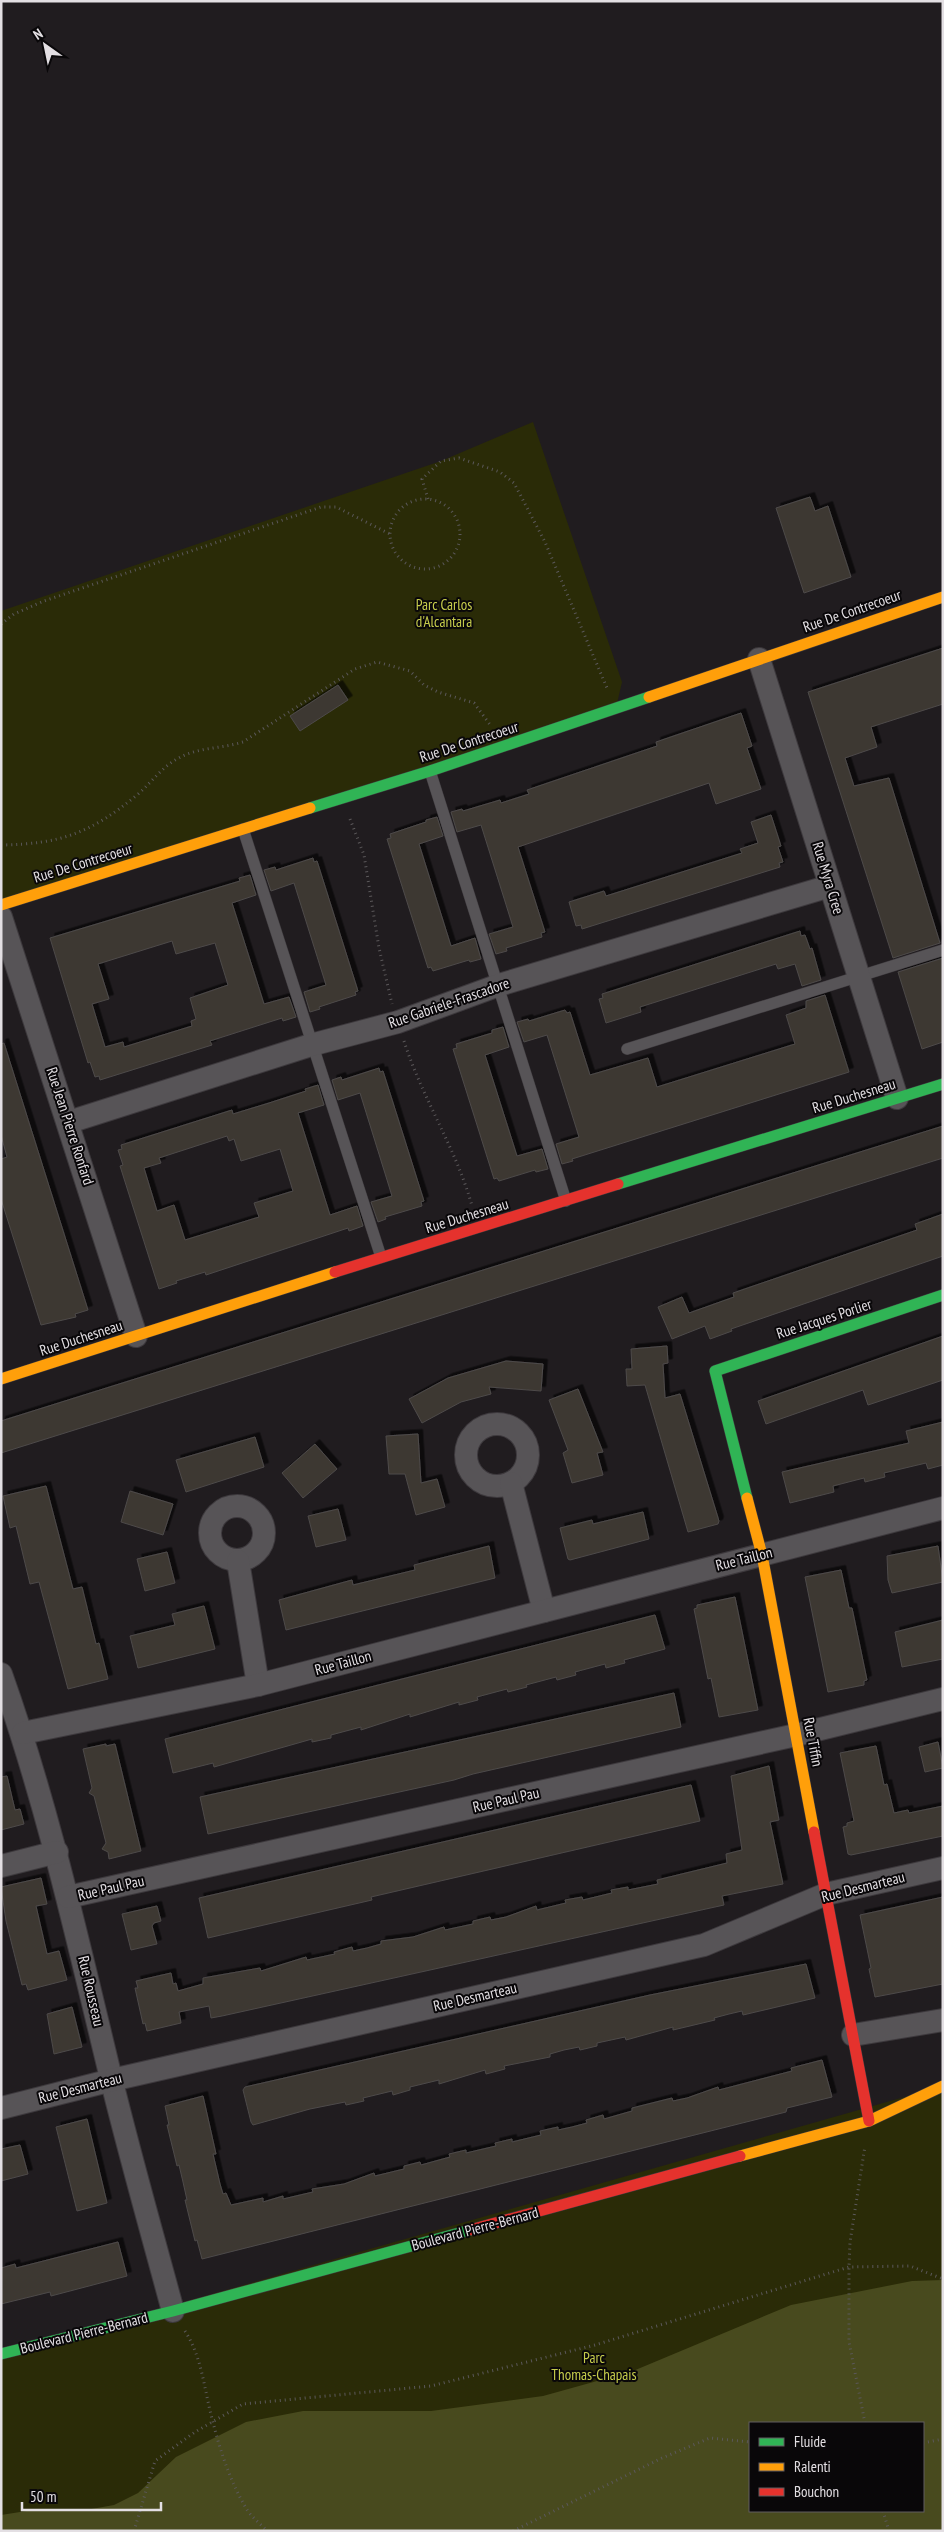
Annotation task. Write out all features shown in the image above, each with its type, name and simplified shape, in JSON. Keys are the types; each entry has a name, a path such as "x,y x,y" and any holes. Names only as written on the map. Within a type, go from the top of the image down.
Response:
{"street":[{"name":"Rue De Contrecoeur","path":"1,904 430,771 943,597"},
{"name":"Rue Myra Cree","path":"759,659 897,1098"},
{"name":"Rue Gabriele-Frascadore","path":"69,1122 311,1045 398,1022 499,985 830,886"},
{"name":"Rue Jean Pierre Ronfard","path":"1,917 69,1122 136,1336"},
{"name":"Rue Duchesneau","path":"1,1379 381,1257 943,1084"},
{"name":"Rue Jacques Porlier","path":"715,1371 943,1295"},
{"name":"Rue Tiffin","path":"715,1371 762,1555 869,2120"},
{"path":"511,1483 544,1611"},
{"name":"Rue Taillon","path":"22,1733 258,1685 943,1508"},
{"path":"238,1561 258,1685"},
{"name":"Rue Rousseau","path":"1,1674 22,1733 57,1852 112,2080 173,2311"},
{"name":"Rue Paul Pau","path":"68,1897 796,1735 943,1699"},
{"path":"1,1866 57,1852"},
{"name":"Rue Desmarteau","path":"1,2108 112,2080 704,1945 826,1894 943,1868"},
{"path":"853,2035 943,2020"},
{"name":"Boulevard Pierre-Bernard","path":"1,2354 173,2311 869,2120 943,2086"}],"lane":[{"path":"430,771 566,1201"},
{"path":"243,829 311,1045 381,1257"},
{"path":"627,1049 943,950"}],"path":[{"path":"428,499 422,479 440,461 459,458 500,472 514,483 545,542 616,708"},
{"path":"428,499 449,508 459,528 455,551 448,560 428,569 416,568 397,555 392,545 390,534 397,512 406,504 428,499"},
{"path":"1,624 14,614 44,601 322,507 336,507 390,534"},
{"path":"1,845 59,840 87,830 137,795 177,759 192,752 228,747 243,742 355,669 377,662 410,671 424,685 438,692 474,703 503,746"},
{"path":"865,2422 849,2342 849,2267 850,2242 869,2120"},
{"path":"134,2531 156,2461 212,2422 243,2404 431,2386 595,2345 849,2267 910,2266 943,2278"},
{"path":"173,2311 195,2346 206,2384 212,2422 225,2463 247,2510 267,2531"},
{"path":"513,2531 662,2458 710,2438 749,2442"},
{"path":"924,2443 943,2439"},
{"path":"883,2512 889,2531"}],"green space":[{"name":"Parc Carlos d'Alcantara","path":"533,422 622,682 616,708 1,905 1,611 441,461"},
{"name":"Parc Thomas-Chapais","path":"943,2086 943,2531 1,2531 1,2354"},
{"path":"943,2280 943,2531 1,2531 1,2515 39,2509 80,2511 114,2505 138,2493 176,2457 246,2422 303,2411 431,2411 543,2396 633,2371 791,2305 912,2281"}],"building":[{"path":"810,497 815,511 828,506 851,577 804,593 776,508"},
{"path":"943,648 943,704 871,727 877,747 845,758 854,786 889,778 940,943 893,958 808,692"},
{"path":"338,685 348,700 300,731 290,716"},
{"path":"741,713 752,746 747,748 761,789 716,804 709,783 518,847 545,932 541,933 542,937 506,948 507,951 496,954 489,934 513,927 481,825 457,832 451,812 462,809 463,811 500,800 501,803 529,794 527,790 657,746 656,742"},
{"path":"771,815 781,846 778,847 783,862 779,863 780,867 582,929 581,925 576,926 569,902 604,891 606,896 742,853 740,849 758,843 751,822"},
{"path":"437,817 443,836 419,844 451,946 475,938 481,959 470,962 469,960 433,971 431,967 428,968 387,839 391,838 390,834"},
{"path":"313,858 314,862 317,861 358,991 355,992 356,995 319,1007 320,1009 310,1012 304,992 326,985 294,883 271,891 264,870 275,867 276,870"},
{"path":"250,875 256,895 232,903 264,1004 289,997 296,1017 283,1021 282,1018 210,1041 212,1045 100,1080 99,1076 95,1077 90,1062 88,1063 50,938 240,881 239,878","holes":["172,941 176,954 215,943 228,985 190,998 196,1019 191,1021 192,1026 124,1047 123,1042 105,1047 92,1004 109,999 98,964"]},
{"path":"800,931 801,936 805,935 810,949 812,948 821,980 802,986 795,964 778,969 776,964 640,1007 641,1012 606,1023 599,999 603,998 602,994"},
{"path":"943,958 943,1042 922,1049 898,972"},
{"path":"825,995 849,1072 572,1159 573,1161 562,1164 556,1144 579,1137 547,1035 524,1042 517,1022 528,1019 529,1021 565,1010 567,1013 570,1012 590,1075 648,1058 657,1087 795,1044 786,1015 806,1008 806,1001"},
{"path":"503,1027 509,1047 485,1055 517,1156 542,1149 548,1169 536,1172 535,1170 499,1181 497,1178 494,1179 453,1049 457,1048 456,1044 492,1033 492,1030"},
{"path":"4,1043 88,1310 75,1314 76,1317 41,1325 1,1199 1,1159 7,1157 1,1135 1,1044"},
{"path":"379,1068 380,1072 383,1071 424,1201 421,1202 422,1206 385,1217 386,1219 378,1222 371,1202 392,1196 360,1093 338,1100 332,1080 341,1077 342,1080"},
{"path":"318,1085 324,1105 298,1113 330,1215 357,1206 363,1226 349,1231 348,1228 206,1275 205,1272 176,1281 177,1283 159,1289 120,1166 123,1165 118,1150 122,1149 121,1145 232,1110 233,1114 306,1091 305,1089","holes":["227,1136 229,1141 234,1139 241,1161 280,1149 293,1191 254,1203 259,1217 185,1240 174,1205 157,1211 144,1168 161,1163 159,1158"]},
{"path":"943,1126 943,1158 1,1453 1,1421"},
{"path":"943,1214 943,1256 731,1329 732,1331 710,1339 705,1326 672,1339 658,1307 682,1297 689,1313 734,1297 733,1293 917,1230 915,1224"},
{"path":"943,1336 943,1380 868,1405 863,1390 766,1424 758,1401"},
{"path":"667,1346 668,1363 663,1364 665,1398 680,1394 719,1521 718,1524 688,1532 645,1385 627,1386 626,1369 632,1369 631,1349"},
{"path":"506,1361 543,1364 541,1391 489,1387 491,1394 461,1402 422,1423 409,1399 448,1378"},
{"path":"578,1389 603,1452 597,1453 603,1475 572,1483 563,1453 568,1450 549,1400"},
{"path":"943,1422 943,1465 928,1469 926,1463 884,1473 885,1477 865,1482 864,1478 833,1486 834,1492 790,1503 782,1472 909,1443 906,1431"},
{"path":"418,1434 421,1483 437,1479 445,1507 416,1515 405,1474 389,1474 386,1436"},
{"path":"255,1437 264,1467 186,1492 176,1460"},
{"path":"315,1444 337,1469 303,1498 282,1473"},
{"path":"46,1486 73,1589 82,1587 96,1644 99,1643 108,1679 68,1689 39,1582 30,1584 16,1526 10,1528 3,1496"},
{"path":"130,1491 173,1504 163,1535 121,1522"},
{"path":"338,1509 346,1540 316,1547 308,1516"},
{"path":"643,1512 649,1539 568,1559 560,1528 592,1520 593,1524"},
{"path":"489,1546 495,1578 286,1630 279,1600 352,1580 353,1585 415,1570 414,1565"},
{"path":"938,1546 943,1582 892,1593 888,1580 887,1556"},
{"path":"167,1552 175,1583 145,1591 137,1559"},
{"path":"841,1570 849,1608 852,1608 867,1680 864,1681 864,1685 828,1692 805,1577"},
{"path":"735,1597 758,1710 719,1717 711,1678 708,1679 694,1609 697,1608 697,1605"},
{"path":"204,1606 215,1649 138,1668 130,1636 175,1625 172,1614"},
{"path":"655,1615 665,1649 624,1660 625,1663 606,1668 605,1664 575,1672 576,1675 557,1680 556,1677 508,1692 507,1689 477,1697 478,1700 459,1705 459,1702 410,1717 410,1714 361,1730 361,1727 331,1735 331,1738 312,1742 312,1739 214,1767 213,1763 173,1773 165,1739"},
{"path":"943,1620 943,1659 902,1667 895,1632"},
{"path":"674,1693 681,1727 473,1774 454,1780 208,1834 200,1797"},
{"path":"938,1742 943,1768 925,1772 919,1747"},
{"path":"106,1744 106,1746 115,1744 141,1851 109,1859 108,1852 102,1849 106,1843 94,1796 89,1793 92,1788 83,1749"},
{"path":"876,1746 884,1785 887,1784 894,1813 908,1810 909,1813 943,1806 943,1836 851,1855 848,1854 843,1827 847,1826 847,1823 854,1821 840,1753"},
{"path":"769,1766 779,1820 770,1822 783,1884 722,1896 724,1905 222,2016 211,2018 209,2006 179,2012 181,2023 147,2031 145,2023 143,2024 135,1988 138,1988 136,1981 171,1973 173,1984 176,1983 178,1991 203,1984 203,1978 260,1968 261,1971 306,1957 307,1960 335,1954 334,1952 352,1947 353,1951 367,1948 381,1944 381,1941 413,1937 444,1927 445,1930 473,1924 473,1921 490,1917 491,1920 506,1917 536,1906 537,1910 566,1903 565,1900 582,1897 583,1900 612,1893 611,1890 628,1887 628,1890 658,1884 657,1880 727,1863 726,1854 742,1850 731,1776"},
{"path":"7,1776 15,1810 20,1809 24,1824 1,1830 1,1777"},
{"path":"691,1785 700,1821 371,1897 372,1900 208,1938 199,1898"},
{"path":"41,1878 47,1904 36,1906 47,1954 59,1951 67,1980 28,1990 26,1984 22,1985 6,1921 1,1887"},
{"path":"943,1897 943,1984 875,1997 860,1915"},
{"path":"157,1906 161,1921 154,1923 152,1926 157,1944 131,1950 122,1914"},
{"path":"806,1964 815,1998 743,2015 742,2011 714,2018 715,2020 673,2030 673,2027 626,2040 625,2037 597,2043 597,2046 580,2050 579,2047 564,2050 550,2054 550,2057 504,2066 505,2069 486,2074 485,2070 439,2084 439,2080 410,2087 410,2090 393,2095 392,2091 363,2098 364,2101 346,2105 345,2102 310,2109 253,2125 251,2122 243,2090 245,2087 650,1995"},
{"path":"72,2007 82,2047 54,2054 47,2014"},
{"path":"822,2060 832,2097 787,2108 786,2112 202,2259 197,2240 195,2241 185,2200 187,2200 167,2125 169,2125 165,2106 203,2096 216,2154 213,2154 220,2184 223,2194 226,2193 231,2205 263,2198 263,2202 283,2196 283,2199 313,2192 312,2189 344,2184 374,2173 375,2176 404,2169 404,2166 420,2162 421,2165 450,2157 449,2154 466,2150 466,2153 496,2146 495,2143 512,2139 512,2142 541,2135 540,2131 558,2127 558,2130 572,2127 587,2123 586,2120 603,2115 604,2119 632,2111 632,2108 672,2098 673,2101 687,2098 718,2087 719,2090 792,2071 791,2068"},
{"path":"87,2119 107,2203 77,2211 56,2127"},
{"path":"20,2145 28,2174 1,2181 1,2149"},
{"path":"118,2242 127,2276 51,2296 50,2292 1,2304 1,2268 15,2264 16,2268"}],"traffic: fast":[{"path":"310,808 430,771 649,697"},
{"path":"618,1184 943,1084"},
{"path":"747,1498 715,1371 943,1295"},
{"path":"1,2354 173,2311 470,2230"}],"traffic: slow":[{"path":"649,697 943,597"},
{"path":"1,905 310,808"},
{"path":"1,1379 335,1272"},
{"path":"747,1498 762,1555 814,1832"},
{"path":"740,2156 869,2121 943,2086"}],"traffic: jam":[{"path":"335,1272 618,1184"},
{"path":"814,1832 869,2121"},
{"path":"470,2230 740,2156"}]}
